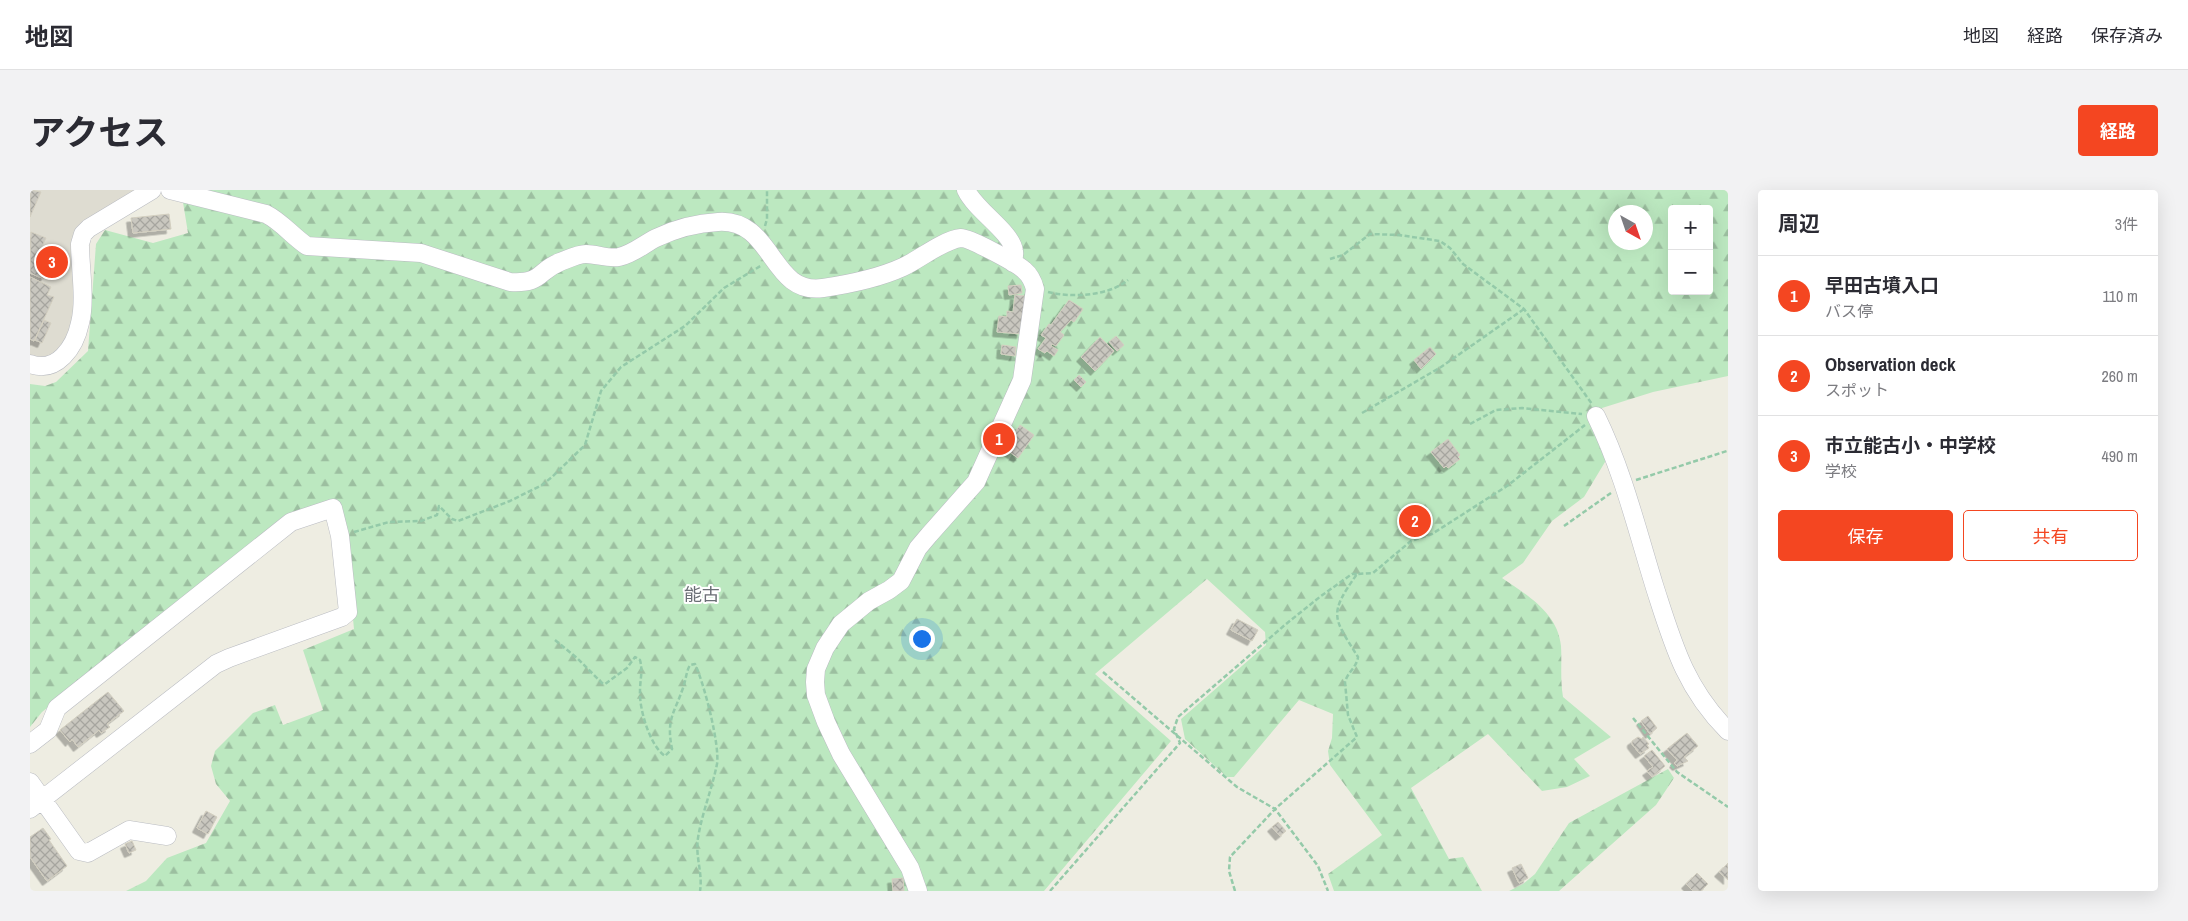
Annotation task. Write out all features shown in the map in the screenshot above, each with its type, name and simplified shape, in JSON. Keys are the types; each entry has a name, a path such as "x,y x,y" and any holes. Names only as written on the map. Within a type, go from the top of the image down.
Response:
{"street":[{"path":"30,364 48,367 57,363 69,348 78,328 82,306 80,244 83,234 89,228 152,190"},
{"path":"170,190 266,214 279,220 297,240 307,246 421,253 510,282 523,283 536,280 558,263 585,254 619,257 656,238 702,224 720,221 735,224 754,234 760,239 789,280 810,288 821,288 882,276 951,241 961,238 975,241 1023,269 1031,278 1035,289 1022,380 976,482 924,542 901,581 890,590 869,601 841,624 825,648 816,669 816,695 826,722 841,754 910,868 918,891"},
{"path":"966,190 980,209 1009,239 1014,251 1013,262"},
{"path":"1596,416 1613,451 1676,654 1701,700 1728,732"},
{"path":"30,744 48,730 56,708 291,522 333,508 340,536 348,612 342,617 216,664 37,805"},
{"path":"30,782 37,805 79,851 88,852 129,830 167,836"}],"path":[{"path":"760,239 767,219 767,190"},
{"path":"1330,259 1343,255 1370,234 1440,240 1450,248 1463,264 1524,309 1596,408 1596,416"},
{"path":"340,536 389,522 421,521 437,515 439,506 452,519 458,521 510,501 542,484 585,445 601,391 621,367 686,326 724,288 774,258"},
{"path":"1035,289 1059,295 1096,295 1121,286 1128,280"},
{"path":"1362,413 1441,367 1524,309"},
{"path":"1470,424 1496,410 1522,408 1596,416"},
{"path":"1050,891 1180,743 1174,729 1178,717 1194,702 1321,596 1352,574 1373,573 1411,542 1432,534 1507,486 1596,416"},
{"path":"1564,526 1624,484 1727,451"},
{"path":"1235,891 1229,871 1230,856 1274,809 1358,737 1348,715 1345,682 1346,677 1358,662 1358,657 1340,628 1336,611 1343,594 1357,574"},
{"path":"555,640 577,658 602,683 606,684 627,668 635,657 638,658 642,666 640,693 642,710 656,746 665,756 672,749 670,723 672,710 682,692 690,665 696,664 714,725 717,759 696,851 700,891"},
{"path":"1103,672 1238,787 1274,809 1318,866 1328,891"},
{"path":"1633,718 1677,772 1728,807"}],"shaded area":[{"path":"30,190 138,190 81,227 74,329 53,358 30,359"}],"green space":[{"path":"181,190 1728,190 1728,376 1653,392 1602,408 1596,425 1611,452 1584,497 1552,521 1523,563 1502,578 1531,598 1548,614 1559,634 1563,697 1611,737 1574,759 1590,776 1567,787 1542,791 1488,734 1411,788 1449,859 1463,857 1482,891 1334,891 1328,874 1382,835 1330,765 1328,751 1332,738 1333,714 1299,700 1234,777 1227,777 1185,739 1181,719 1266,645 1265,632 1207,579 1095,674 1171,741 1044,891 126,891 146,881 167,858 206,843 230,801 216,784 211,766 215,751 253,713 275,705 283,725 323,710 303,650 354,629 344,527 335,502 288,518 42,712 30,727 30,384 45,386 56,382 88,351 96,244 105,230 153,243 188,233"},
{"path":"1668,769 1674,778 1656,805 1559,891 1509,891 1523,884 1535,874 1569,823"}],"building":[{"path":"30,190 41,192 30,217"},
{"path":"169,214 171,229 133,233 131,218"},
{"path":"31,232 46,238 39,253 48,256 45,261 51,264 44,279 30,273"},
{"path":"30,277 51,287 47,295 54,297 34,341 30,339"},
{"path":"1021,285 1022,293 1009,295 1008,286"},
{"path":"1015,295 1025,296 1021,334 997,332 999,316 1007,317 1007,311 1013,312"},
{"path":"1069,300 1083,309 1074,322 1071,320 1060,332 1064,335 1056,346 1052,344 1051,346 1058,350 1054,356 1047,351 1045,353 1038,349 1046,338 1041,335 1049,324 1051,325"},
{"path":"44,320 51,323 42,343 35,340"},
{"path":"1116,336 1124,345 1117,351 1109,342"},
{"path":"1100,337 1114,351 1095,371 1081,357"},
{"path":"1002,345 1016,347 1015,356 1001,354"},
{"path":"1430,347 1436,354 1421,369 1414,360"},
{"path":"1079,375 1086,382 1081,387 1074,380"},
{"path":"1020,425 1034,435 1018,458 1004,448"},
{"path":"1448,439 1460,455 1458,457 1460,459 1448,468 1446,466 1444,468 1431,452"},
{"path":"1237,619 1258,630 1252,641 1231,630"},
{"path":"108,692 124,711 107,724 110,727 101,733 99,730 78,747 72,739 70,742 60,730"},
{"path":"1648,716 1657,728 1650,734 1641,721"},
{"path":"1687,733 1698,746 1684,757 1688,761 1677,766 1674,763 1677,760 1667,749"},
{"path":"1638,737 1642,739 1643,737 1649,744 1647,745 1649,748 1640,754 1632,744 1632,741"},
{"path":"1652,750 1665,766 1652,777 1647,771 1653,767 1644,756"},
{"path":"206,811 217,817 208,834 197,828"},
{"path":"1278,822 1286,831 1280,836 1272,827"},
{"path":"43,828 67,866 47,881 30,857 30,837"},
{"path":"132,841 136,850 129,853 125,844"},
{"path":"1728,863 1728,880 1719,872"},
{"path":"1521,864 1528,878 1519,883 1512,868"},
{"path":"1697,873 1708,884 1701,891 1693,891 1686,884"},
{"path":"903,878 904,891 893,891 892,879"}],"place":[{"name":"市立能古小・中学校","path":"52,262"},
{"name":"早田古墳入口","path":"999,439"},
{"name":"Observation deck","path":"1415,521"}],"district":[{"name":"能古","path":"702,594"}]}
